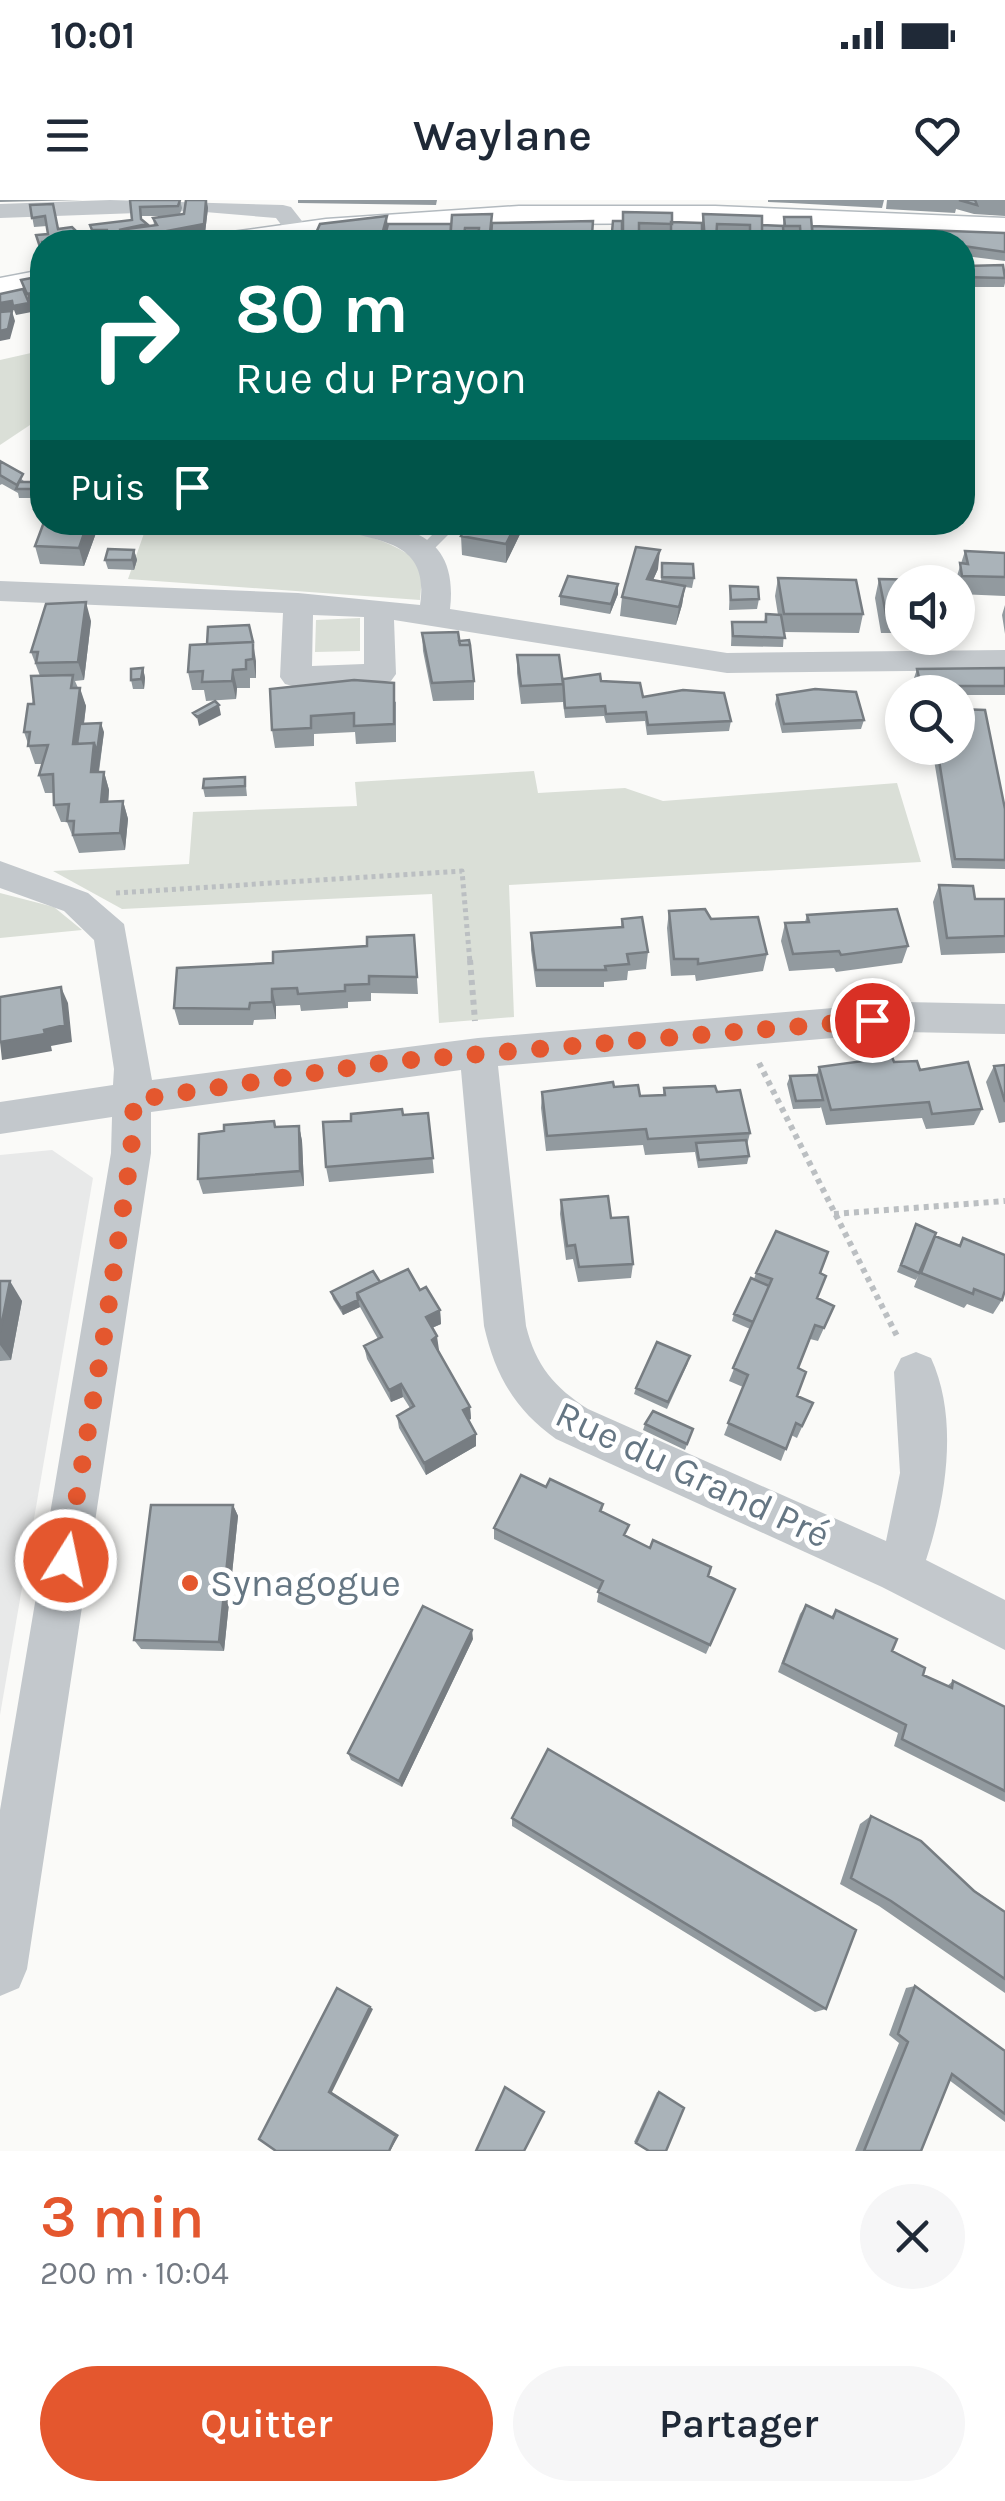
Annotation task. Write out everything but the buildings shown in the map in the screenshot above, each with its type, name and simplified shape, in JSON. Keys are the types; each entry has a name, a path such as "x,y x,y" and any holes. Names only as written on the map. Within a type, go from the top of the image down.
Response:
{"main road":[{"path":"257,230 290,214 392,219 624,214 1005,228"},
{"path":"0,288 30,282"}],"street":[{"path":"0,211 193,204 290,214"},
{"path":"379,535 424,551 437,575 434,614"},
{"path":"2,600 298,603 379,608 727,663 1005,660"},
{"path":"298,603 296,677 380,674 379,608"},
{"path":"0,874 76,902 102,922 117,950 134,1100 131,1154 104,1336 6,1891 0,1969"},
{"path":"0,1118 340,1068 478,1052 904,1017 1005,1018"},
{"name":"Rue du Grand Pré","path":"478,1052 505,1326 524,1380 543,1404 572,1424 899,1571 1005,1626"},
{"path":"899,1571 918,1521 926,1479 916,1372"}],"lane":[{"path":"424,551 441,535"}],"path":[{"path":"76,902 126,890 462,870 478,1052"},
{"path":"743,1031 916,1372"},
{"path":"834,1214 1005,1200"}],"shaded area":[{"path":"30,353 30,425 0,445 0,360"},
{"path":"143,535 362,535 397,548 423,566 420,600 128,579"},
{"path":"360,618 360,651 315,652 316,620"},
{"path":"534,771 538,793 625,788 663,801 897,783 921,862 509,885 514,1017 439,1023 432,894 122,909 53,871 189,864 193,812 357,806 355,782"},
{"path":"0,893 54,907 82,930 0,938"},
{"path":"52,1150 93,1178 0,1715 0,1155"}],"place":[{"name":"Synagogue","path":"190,1583"}],"route":[{"path":"66,1560 131,1154 134,1100 340,1068 478,1052 872,1020"}]}
